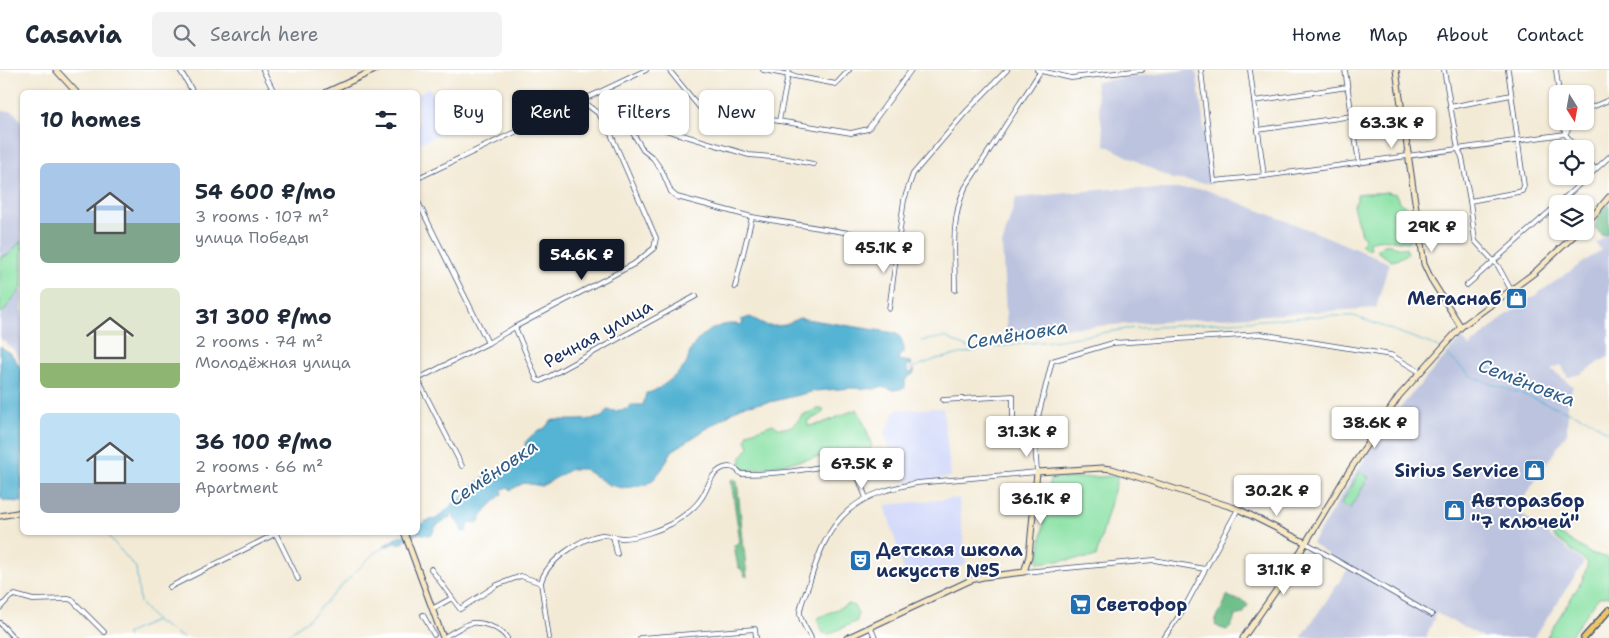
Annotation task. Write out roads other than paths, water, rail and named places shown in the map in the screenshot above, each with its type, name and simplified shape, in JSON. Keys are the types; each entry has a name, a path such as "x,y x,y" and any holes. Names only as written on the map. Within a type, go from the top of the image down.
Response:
{"main road":[{"path":"56,70 74,90"},
{"path":"331,90 375,70"},
{"path":"1396,70 1424,264 1434,285 1461,327"},
{"path":"1594,214 1609,197"},
{"path":"1243,638 1306,543 1388,411 1461,327 1534,273 1569,240"},
{"path":"851,637 977,578 1024,572 1028,556 1038,472 1112,469 1238,509 1306,543"},
{"path":"0,516 20,512"},
{"path":"405,535 443,638"},
{"path":"1584,638 1609,610"}],"street":[{"path":"180,70 192,90"},
{"path":"263,70 273,90"},
{"path":"589,96 646,70"},
{"path":"669,70 700,108 851,133 868,129 911,70"},
{"path":"763,70 788,72 836,84 849,70"},
{"path":"889,309 904,200 912,174 965,113 1007,70"},
{"path":"954,290 955,218 960,199 1038,71 1072,78 1142,70"},
{"path":"1201,70 1214,182 1566,134"},
{"path":"1250,70 1264,176"},
{"path":"1345,70 1359,163"},
{"path":"1444,70 1458,149 1462,157 1470,201 1475,241 1494,262 1511,290"},
{"path":"1470,201 1522,190 1524,186 1508,70"},
{"path":"1556,70 1558,85"},
{"path":"779,121 788,72"},
{"path":"1254,101 1348,87"},
{"path":"1450,107 1511,95"},
{"path":"1594,106 1609,100"},
{"path":"589,106 599,114"},
{"path":"1258,130 1352,116"},
{"path":"1565,130 1571,140"},
{"path":"1566,134 1568,130"},
{"path":"420,177 512,133"},
{"path":"420,378 488,344 515,327 634,264 654,248 656,238 611,135"},
{"path":"634,135 643,150 653,158 662,171 671,192 677,197 752,217 898,241"},
{"path":"682,135 749,155 783,158 813,164"},
{"path":"1567,195 1609,157"},
{"path":"420,206 488,344"},
{"path":"1467,285 1549,212"},
{"path":"735,287 752,217"},
{"name":"Речная улица","path":"515,327 537,380 541,381 696,296"},
{"path":"811,638 800,614 818,558 831,530 848,510 878,492 917,483 1038,472 1035,442 1037,421 1052,361 1113,343 1261,334 1391,355 1420,372"},
{"path":"420,383 462,466"},
{"path":"943,400 1014,396 1013,430 1032,436 1035,442"},
{"path":"549,638 541,583 542,576 547,568 566,552 596,536 604,534 624,538 670,524 686,514 700,501 713,476 722,469 731,466 737,468 741,474 766,474 831,464 853,464 866,498"},
{"path":"1164,638 1183,610 1238,509"},
{"path":"170,587 271,535"},
{"path":"276,535 298,579"},
{"path":"613,536 617,554"},
{"path":"1306,543 1432,615"},
{"path":"1024,572 1154,560 1206,569"},
{"path":"431,569 460,609 497,585 521,576 541,583"},
{"path":"0,608 10,597 15,595 33,600 68,599 72,600 104,632"},
{"path":"432,609 452,598"},
{"path":"423,615 434,635"},
{"path":"0,623 14,638"},
{"path":"443,638 470,624 496,627 504,632 507,638"},
{"path":"870,628 875,638"},
{"path":"640,638 755,629 756,638"}],"water":[{"path":"750,317 768,326 776,326 785,325 799,318 895,333 901,339 904,348 904,353 899,356 898,360 911,362 912,365 908,365 906,368 911,373 914,369 914,373 905,380 905,388 894,390 880,387 874,389 852,388 815,391 775,401 742,406 672,451 662,469 646,485 623,488 609,485 584,469 571,469 542,486 524,483 510,490 508,488 502,489 502,494 486,510 477,524 474,522 470,523 466,532 462,532 452,513 450,517 436,526 432,534 420,533 420,526 425,521 436,519 467,494 476,483 485,477 507,471 526,450 525,443 527,440 551,421 600,418 607,410 614,411 627,409 631,405 643,405 646,393 661,387 684,367 690,352 699,339 719,326 726,324 741,325 743,322 741,320"},
{"path":"0,346 12,355 20,367 20,502 5,501 0,498"},
{"path":"414,535 404,540 404,543 394,543 384,548 383,546 402,536"}],"waterway":[{"name":"Семёновка","path":"906,370 937,359 994,347 1059,340 1126,329 1322,316 1354,316 1439,347"},
{"path":"921,341 945,337 974,351"},
{"name":"Семёновка","path":"1442,350 1472,377 1590,420 1609,433"},
{"name":"Семёновка","path":"108,535 136,568 140,603 156,621 183,638"},
{"name":"Семёновка","path":"283,638 310,618 374,553 384,547"},
{"path":"128,638 126,634 155,621"}],"place":[{"name":"Мегаснаб","path":"1517,299"},
{"name":"Sirius Service","path":"1535,471"},
{"name":"Авторазбор \"7 ключей\"","path":"1455,511"},
{"name":"Детская школа искусств №5","path":"860,560"},
{"name":"Светофор","path":"1080,605"}]}
